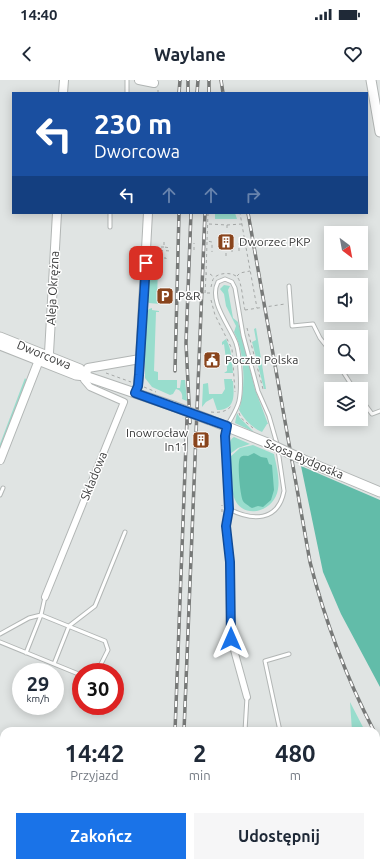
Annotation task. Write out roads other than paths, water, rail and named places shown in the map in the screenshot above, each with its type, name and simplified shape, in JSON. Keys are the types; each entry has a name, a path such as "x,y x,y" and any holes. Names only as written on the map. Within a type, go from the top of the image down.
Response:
{"main road":[{"path":"371,80 380,132"},
{"name":"Dworcowa","path":"0,337 43,359"},
{"name":"Dworcowa","path":"0,345 80,369 85,376 173,406 210,416 227,426"},
{"name":"Szosa Bydgoska","path":"227,426 380,492"}],"street":[{"path":"63,92 64,80"},
{"path":"139,80 154,82 153,92"},
{"name":"Aleja Okrężna","path":"0,460 43,359 49,353 56,214"},
{"path":"135,393 138,386 140,359 148,214"},
{"path":"85,376 88,368 140,359"},
{"name":"Składowa","path":"45,597 124,402 90,387 84,380 85,376"},
{"path":"227,426 225,436 229,509 226,526 230,562 231,639 247,697"}],"lane":[{"path":"127,80 127,92"},
{"path":"110,214 110,227"},
{"path":"227,426 238,404 240,389 238,349 217,300 216,285 221,280 225,279 232,282 235,288 243,335 258,391 275,434 284,491 283,496 273,510 257,518 244,516 229,509"},
{"path":"289,286 292,326 313,324 324,343"},
{"path":"368,409 372,414 380,411"},
{"path":"0,494 3,488"},
{"path":"54,663 69,626 95,606 125,532"},
{"path":"26,653 41,615 45,597"},
{"path":"0,634 29,618 41,615 105,641 108,650 102,663"},
{"path":"0,642 51,663"},
{"path":"279,727 265,661 289,654"},
{"path":"245,727 247,697"}],"railway":[{"path":"179,92 180,80"},
{"path":"188,80 188,92"},
{"path":"197,92 198,80"},
{"path":"209,80 209,92"},
{"path":"221,80 223,92"},
{"path":"175,371 179,214"},
{"path":"190,423 186,343 191,214"},
{"path":"184,727 205,214"},
{"path":"248,214 310,562 329,627 354,690 372,727"},
{"path":"175,727 187,418"}],"place":[{"name":"Dworzec PKP","path":"226,242"},
{"name":"P&R","path":"165,296"},
{"name":"Poczta Polska","path":"212,360"},
{"name":"Inowrocław In11","path":"201,440"}]}
